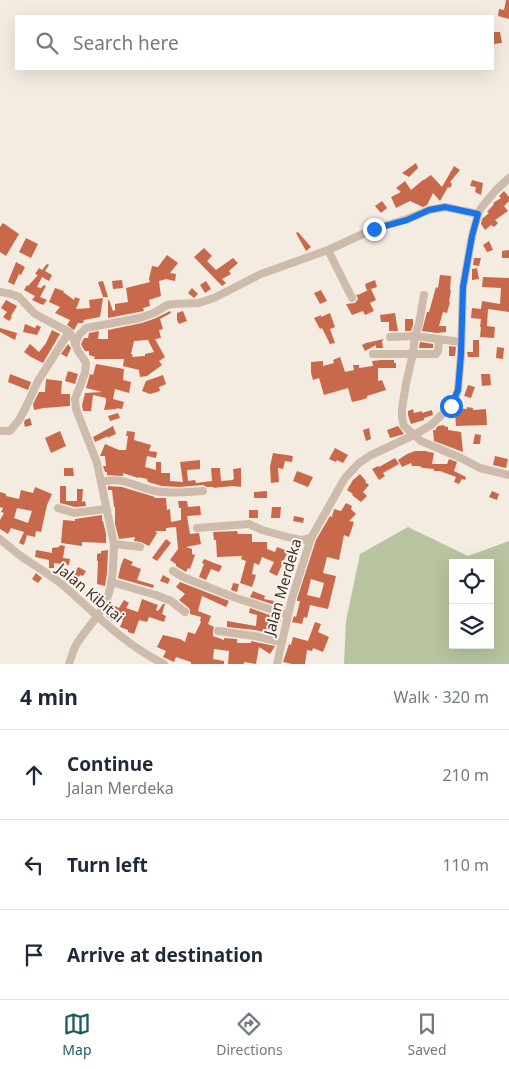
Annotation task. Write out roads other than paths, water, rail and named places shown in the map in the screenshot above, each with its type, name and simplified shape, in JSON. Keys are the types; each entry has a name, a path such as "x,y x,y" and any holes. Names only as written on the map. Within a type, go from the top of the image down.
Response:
{"street":[{"name":"Jalan Merdeka","path":"277,664 292,598 311,538 345,478 359,463 431,425 451,406 455,399 458,390 461,354 463,287 478,214 484,203 509,178"},
{"path":"75,344 79,335 86,328 140,318 154,314 167,305 200,303 261,274 328,250 374,229 407,220 429,210 445,207 478,214"},
{"path":"328,250 352,298"},
{"path":"0,292 19,297 35,314 69,332 86,363 85,373 75,399 76,409 96,463 114,544 111,582 106,602 76,646 69,664"},
{"path":"424,294 406,384 402,418 404,426 421,440 480,468 509,475"},
{"path":"0,431 10,431 19,420 38,381 69,332"},
{"path":"390,337 415,336 460,342"},
{"path":"373,354 434,354 437,353 439,340"},
{"path":"101,482 123,480 152,490 169,493 203,491"},
{"path":"58,508 74,513 106,509"},
{"path":"197,528 249,524 262,530 291,538 302,540 311,538"},
{"name":"Jalan Kibitai","path":"0,539 64,586 130,644 164,664"},
{"path":"114,544 140,547"},
{"path":"173,571 183,577 236,598 288,615"},
{"path":"111,582 171,601 185,612"},
{"path":"218,631 281,642"}]}
